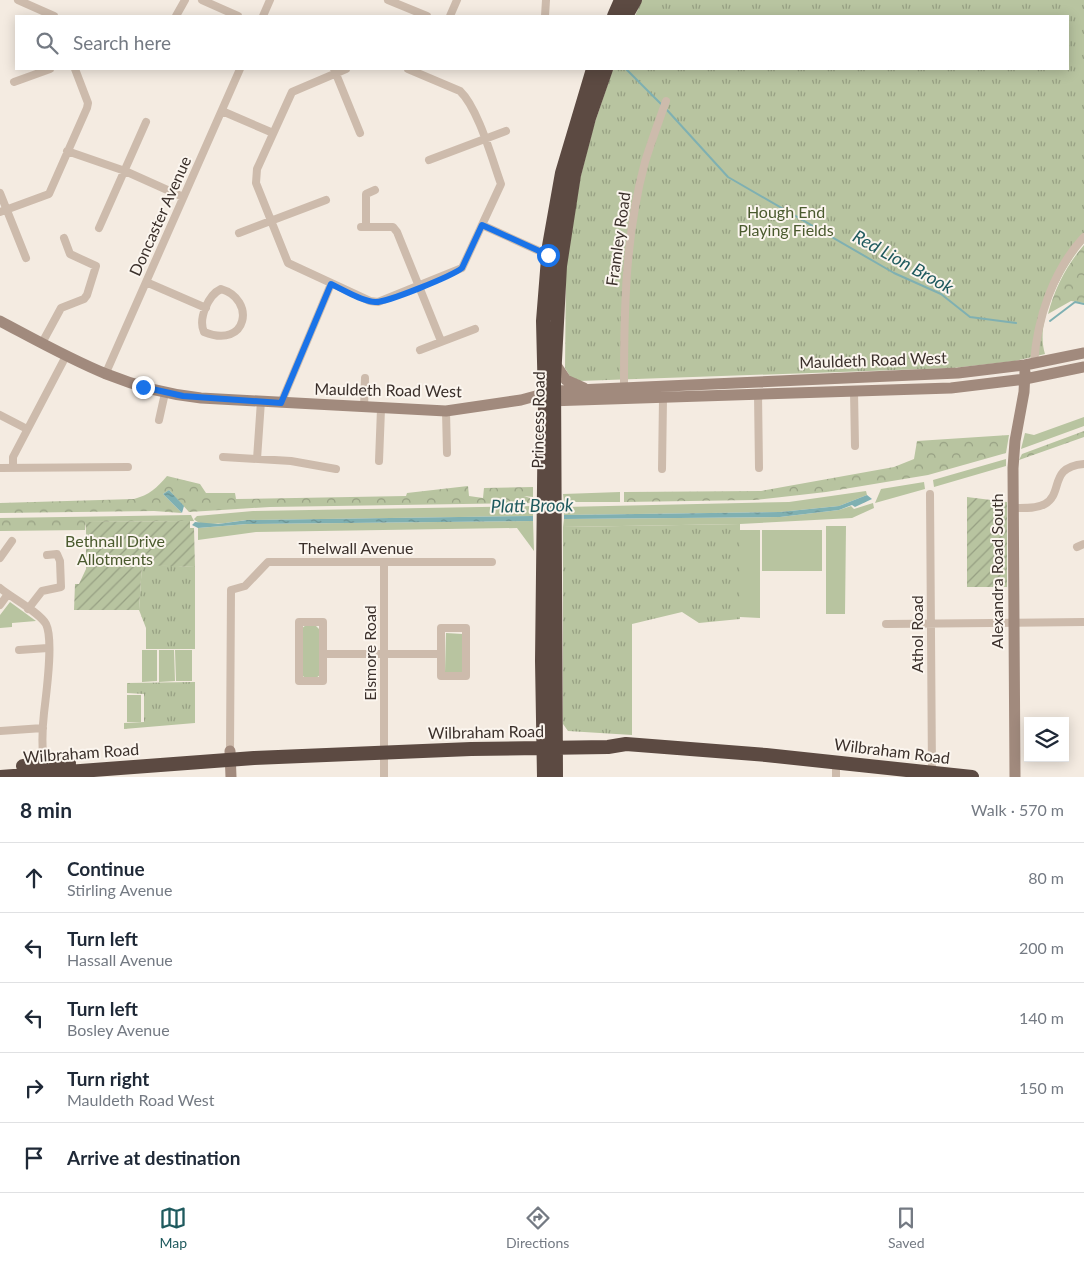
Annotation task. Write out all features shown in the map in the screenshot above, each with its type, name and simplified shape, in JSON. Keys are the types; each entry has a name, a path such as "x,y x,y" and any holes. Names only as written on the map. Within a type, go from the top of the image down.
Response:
{"highway":[{"path":"614,15 621,0"},
{"path":"627,15 635,0"},
{"name":"Princess Road","path":"556,777 550,743 549,396 543,321 548,255 564,166 593,70"},
{"name":"Princess Road","path":"549,396 556,365 560,266 565,222 582,146 606,70"},
{"name":"Princess Road","path":"544,777 550,743"},
{"name":"Wilbraham Road","path":"0,777 230,755 550,743 608,747 626,744 836,762 926,774 972,777"},
{"name":"Wilbraham Road","path":"0,768 45,772"}],"street":[{"path":"18,0 52,15"},
{"path":"177,15 185,0"},
{"path":"202,0 236,15"},
{"path":"263,15 270,0"},
{"path":"388,0 425,15"},
{"path":"450,15 457,0"},
{"path":"545,15 546,0"},
{"path":"14,82 47,70"},
{"path":"3,211 49,194 54,186 88,103 75,70"},
{"name":"Doncaster Avenue","path":"105,375 240,70"},
{"path":"360,134 335,71 292,92 255,177 270,221 288,263 370,301 378,302 420,287 462,268 501,184 485,138 466,97 460,91 425,72"},
{"name":"Framley Road","path":"624,386 623,316 630,239 644,164 666,101"},
{"path":"222,111 273,133"},
{"path":"99,228 146,122"},
{"path":"429,160 506,131"},
{"path":"67,151 125,171 182,197"},
{"path":"375,190 366,194 364,226 393,227 420,287 441,342"},
{"path":"0,193 3,211 26,258"},
{"path":"240,233 326,200"},
{"path":"482,225 548,255"},
{"path":"1029,364 1039,326 1056,279 1084,237"},
{"path":"42,343 60,308 84,299 98,268 70,254 64,238"},
{"path":"146,282 206,308"},
{"path":"281,403 331,284"},
{"path":"221,289 236,296 243,311 240,326 236,332 222,338 204,332 202,319 206,308 215,292 221,289"},
{"name":"Mauldeth Road West","path":"0,321 105,375 165,393 281,403 446,411 588,390 917,376 989,370 1084,353"},
{"path":"420,350 475,329"},
{"path":"13,468 13,457 66,356"},
{"name":"Alexandra Road South","path":"1015,777 1013,468 1015,441 1029,364"},
{"name":"Mauldeth Road West","path":"556,365 566,380 588,390"},
{"name":"Mauldeth Road West","path":"549,396 663,399 951,388 1025,379 1084,367"},
{"path":"364,408 365,378"},
{"path":"662,386 662,469"},
{"path":"854,391 855,446"},
{"path":"160,420 165,393"},
{"path":"758,394 758,468"},
{"path":"258,459 261,401"},
{"path":"379,461 381,409"},
{"path":"446,411 447,453"},
{"path":"0,415 28,429"},
{"path":"223,457 291,461 331,471"},
{"path":"1013,508 1035,507 1047,503 1063,472 1069,468 1084,464"},
{"path":"0,468 128,467"},
{"name":"Athol Road","path":"926,774 931,623 930,494"},
{"path":"0,558 12,541"},
{"path":"28,609 42,591 61,587 60,561 57,554 47,555"},
{"name":"Thelwall Avenue","path":"230,755 231,590 245,586 268,562 492,562"},
{"name":"Elsmore Road","path":"384,562 384,777"},
{"path":"0,588 41,619 46,626 48,648 47,697 43,728 45,772"},
{"path":"0,605 8,594"},
{"path":"299,622 323,622 323,654 323,681 299,681 299,622"},
{"path":"886,624 1084,622"},
{"path":"441,628 466,628 466,676 441,676 441,654 441,628"},
{"path":"19,650 48,648"},
{"path":"323,654 441,654"},
{"path":"0,731 43,728"},
{"path":"230,755 231,777"},
{"path":"836,762 836,777"}],"green space":[{"name":"Hough End Playing Fields","path":"642,0 1084,0 1084,243 1068,266 1052,296 1044,326 1043,341 1045,354 1015,361 953,368 579,381 571,378 565,368 566,268 580,179 593,128 613,70 1069,70 1069,15 635,15"},
{"path":"1084,245 1084,303 1071,301 1048,314 1062,278"},
{"path":"1084,417 1084,426 1021,449 1025,433 1034,435"},
{"path":"1084,431 1084,437 1019,460 1022,454"},
{"path":"1009,435 1006,453 928,475 826,492 755,500 624,502 624,492 761,491 894,467 914,459 917,441"},
{"path":"1006,459 1006,466 934,487 933,480"},
{"path":"167,476 200,484 206,493 235,493 236,499 406,496 407,493 468,486 469,496 483,498 484,488 533,487 533,497 524,496 533,499 534,503 270,507 189,512 169,490 163,494 182,513 154,511 0,513 0,503 134,499 152,490"},
{"path":"924,482 925,489 875,503 881,489"},
{"path":"866,491 867,495 839,506 780,512 564,515 564,507 789,502"},
{"path":"620,492 620,502 564,502 563,494"},
{"path":"967,497 1007,502 1007,587 967,587"},
{"path":"873,503 874,508 852,518 740,524 563,527 564,519 780,517 839,510 851,506 854,509"},
{"path":"533,506 533,516 247,520 210,524 203,524 194,519 197,516 253,511"},
{"path":"191,515 194,521 86,522 85,530 0,531 0,518"},
{"name":"Bethnall Drive Allotments","path":"190,521 190,528 194,528 195,567 142,565 139,610 74,610 75,584 79,584 86,569 86,522"},
{"path":"533,521 534,551 517,528 256,532 198,540 198,528 247,524"},
{"path":"740,524 740,619 699,623 682,612 632,624 632,735 568,731 563,724 563,527"},
{"path":"826,526 846,526 845,614 826,614"},
{"path":"740,530 760,530 760,618 740,617"},
{"path":"762,530 822,530 822,571 762,571"},
{"path":"142,564 195,567 195,649 146,649 146,628 139,610"},
{"path":"10,602 36,621 12,623 12,627 0,628 0,615"},
{"path":"306,625 315,625 319,629 320,675 316,678 305,678 301,674 301,629"},
{"path":"446,633 462,634 462,672 445,672"},
{"path":"142,650 157,650 157,681 142,682"},
{"path":"159,650 174,650 175,681 159,682"},
{"path":"175,650 192,650 192,681 176,681"},
{"path":"195,682 195,723 124,729 124,723 144,722 144,694 127,693 127,683"},
{"path":"127,695 141,695 141,722 127,722"}],"water":[{"path":"169,490 184,506 182,513 163,494"},
{"path":"867,495 872,499 855,507 852,505 839,510 780,517 564,519 564,515 780,512 839,506"},
{"path":"533,516 533,521 247,524 198,528 192,525 195,522 218,524 247,520"}],"waterway":[{"name":"Red Lion Brook","path":"627,70 662,105"},
{"name":"Red Lion Brook","path":"667,110 728,177 894,273 941,294 970,317 1016,323"},
{"path":"1050,321 1075,302 1084,304"}],"route":[{"path":"143,387 183,396 281,403 331,284 370,301 378,302 420,287 462,268 482,225 548,255"}],"water label":[{"name":"Platt Brook","path":"532,506"}]}
